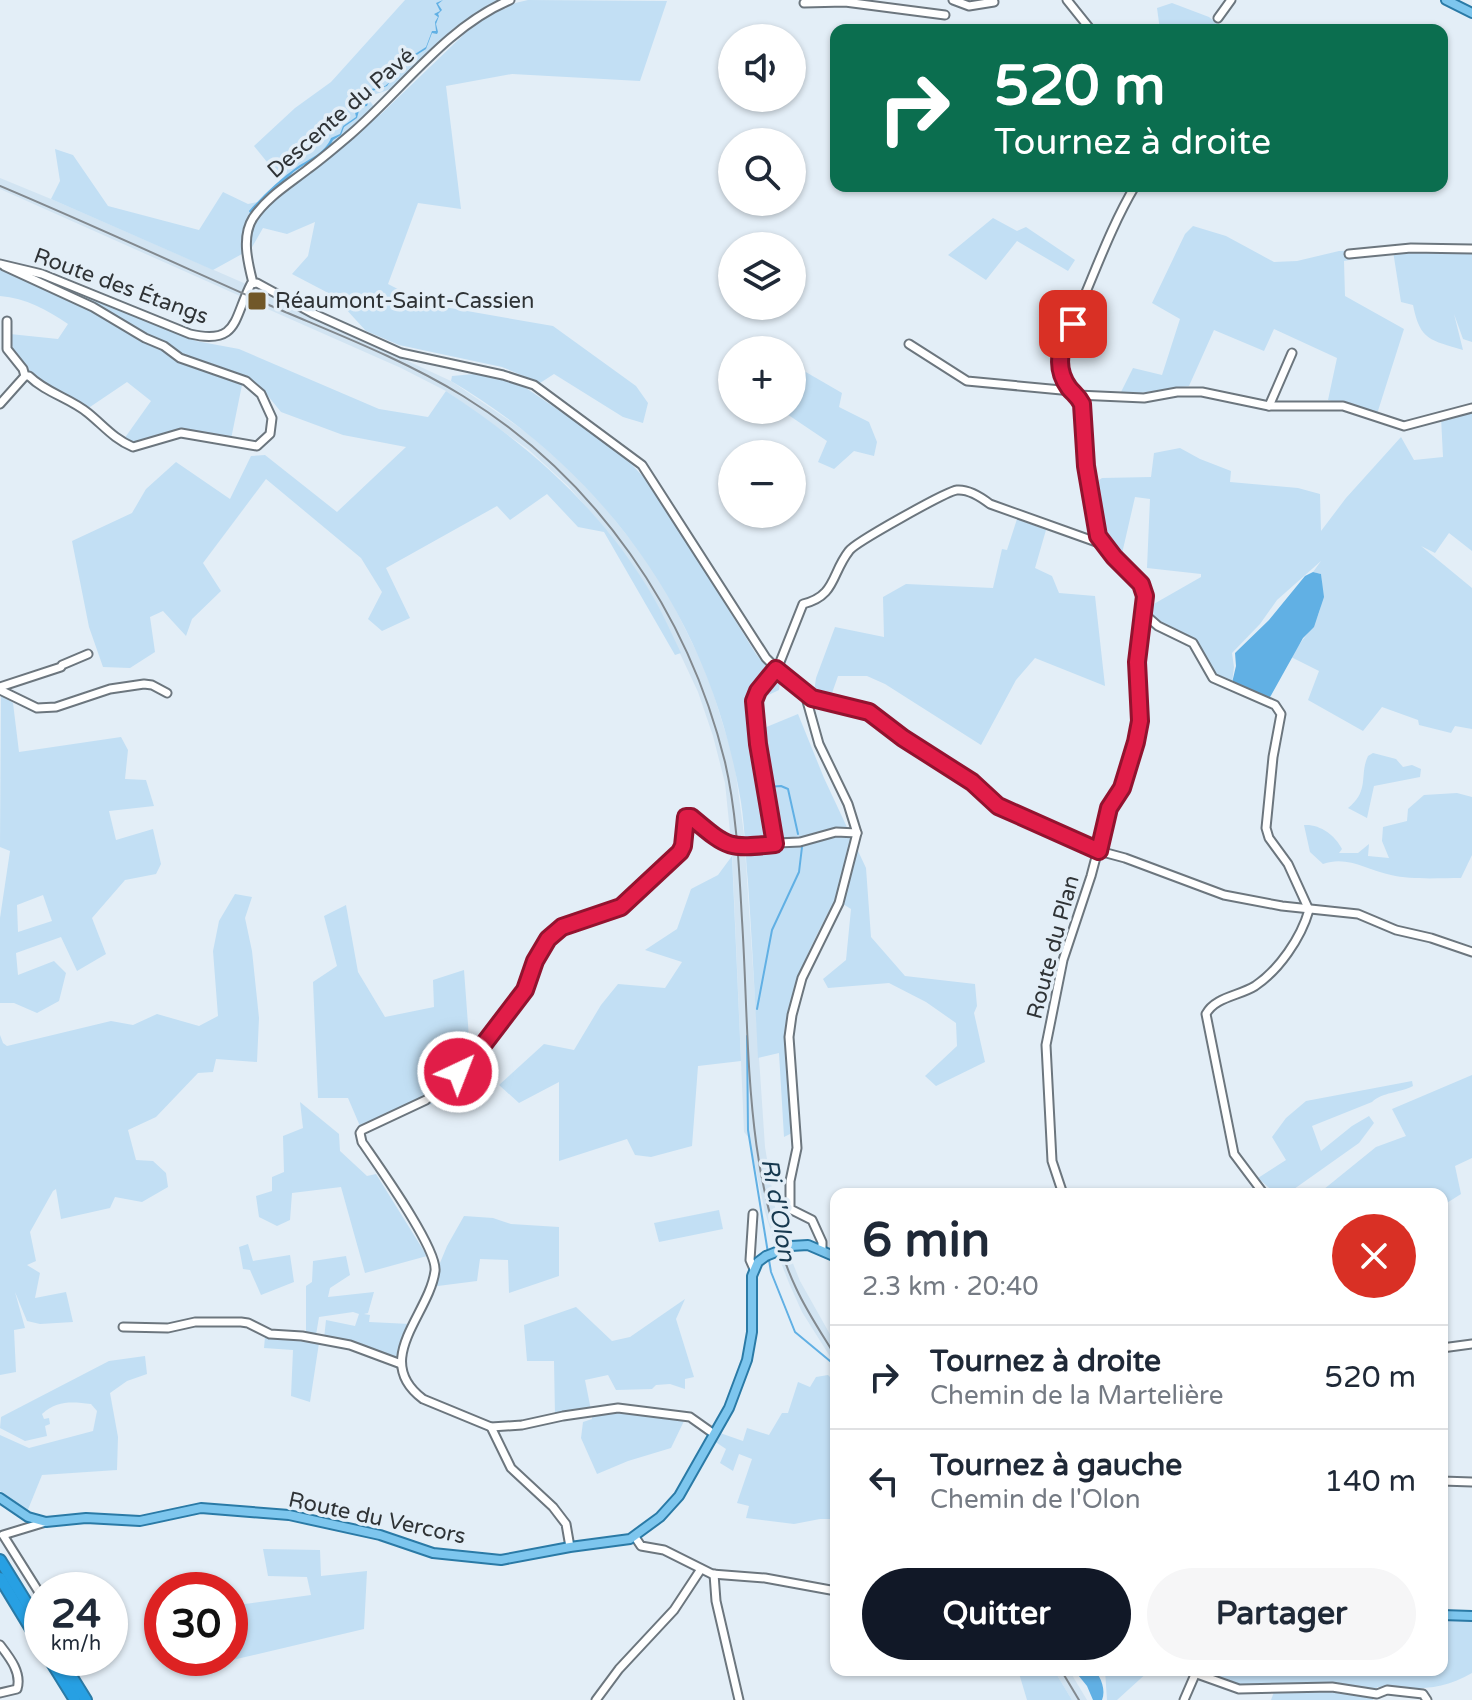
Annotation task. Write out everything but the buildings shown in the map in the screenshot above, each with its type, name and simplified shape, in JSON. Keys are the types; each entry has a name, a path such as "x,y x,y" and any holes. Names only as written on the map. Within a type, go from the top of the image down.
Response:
{"highway":[{"path":"0,1560 24,1599"},
{"path":"0,1578 24,1617"},
{"path":"60,1676 75,1700"},
{"path":"71,1676 86,1700"}],"main road":[{"path":"1447,0 1472,13"},
{"path":"635,1537 660,1517 679,1496 732,1401 747,1360 752,1332 754,1269 766,1256 791,1246 808,1245 830,1254"},
{"path":"0,1498 28,1517 46,1522"},
{"name":"Route du Vercors","path":"46,1522 83,1518 148,1520 207,1508 312,1518 380,1535 418,1549 501,1560 635,1537"},
{"path":"1448,1615 1472,1616"}],"street":[{"name":"Descente du Pavé","path":"251,287 246,242 248,227 264,203 382,107 456,34 478,17 510,0"},
{"path":"953,0 969,6 994,2"},
{"path":"1067,0 1086,24"},
{"path":"1218,18 1231,0"},
{"path":"805,2 845,2 945,15"},
{"path":"1102,544 1087,477 1082,404 1060,365 1061,346 1132,192"},
{"path":"1349,254 1411,248 1472,249"},
{"name":"Route des Étangs","path":"1,264 42,274 190,334 208,338 220,337 231,331 251,287"},
{"path":"1,264 93,307 180,358 246,381 261,394 272,418 270,434 257,446 181,433 133,447 107,432 88,413 25,376"},
{"path":"251,287 257,283 312,313 401,353 503,375 534,385 642,465 776,669 805,694 869,712 972,782 998,806 1099,851 1224,895 1309,910 1358,914 1396,930 1472,952"},
{"path":"7,321 7,349 25,376"},
{"path":"909,344 967,381 1144,398 1177,392 1202,392 1269,406 1343,406 1401,426 1472,408"},
{"path":"1269,406 1292,353"},
{"path":"0,404 25,376"},
{"path":"775,844 754,701 776,669 798,612 803,604 818,601 827,592 849,549 949,492 966,490 990,504 1102,544 1144,589 1142,612 1158,626 1193,643 1213,678 1275,705 1281,714 1266,828 1269,838 1288,864 1309,910"},
{"name":"Route du Plan","path":"1061,1188 1052,1161 1046,1045 1063,960 1099,851 1109,808 1122,788 1136,742 1140,721 1137,662 1142,612"},
{"path":"0,688 88,654"},
{"path":"0,688 37,708 56,707 110,689 144,684 167,693"},
{"path":"805,694 819,744 848,804 857,833 839,903 802,978 789,1037 797,1148 790,1181 790,1209 812,1220 822,1242 822,1250"},
{"path":"714,1434 690,1417 618,1408 522,1425 491,1427 413,1392 402,1374 403,1347 429,1291 436,1267 429,1248 362,1142 360,1133 426,1100 474,1057 525,990 535,961 548,939 562,927 621,907 680,852 686,817 691,817 724,844 753,846 800,842 836,832 857,833"},
{"path":"1260,1188 1234,1154 1206,1014 1210,1007 1253,988 1274,971 1287,954 1309,910"},
{"path":"753,1214 750,1260 754,1269"},
{"path":"123,1327 168,1328 195,1322 248,1323 270,1334 350,1345 401,1364"},
{"path":"1448,1347 1472,1344"},
{"path":"491,1427 511,1468 553,1507 566,1524 570,1547"},
{"path":"1448,1481 1472,1482"},
{"path":"26,1572 3,1535 46,1522"},
{"path":"635,1537 641,1546 664,1550 714,1574 765,1578 830,1590"},
{"path":"596,1700 619,1669 674,1610 701,1569"},
{"path":"714,1574 716,1601 739,1700"},
{"path":"0,1645 14,1664 19,1683 17,1689 0,1693"},
{"path":"1184,1700 1195,1676"},
{"path":"1207,1676 1239,1689 1332,1687 1377,1694 1387,1690 1411,1691 1423,1694 1427,1700"}],"shaded area":[{"path":"405,0 497,0 453,29 397,87 367,97 380,115 483,16 501,6 505,9 511,4 528,0 667,1 640,81 512,74 446,86 461,209 418,203 388,284 427,304 553,326 636,386 648,403 643,423 623,417 554,374 540,383 502,367 399,345 366,331 334,296 292,274 308,256 315,222 287,234 263,228 251,249 213,270 51,199 60,181 55,149 73,155 108,206 199,230 223,192 248,204 277,198 280,178 254,146 295,108 331,82"},
{"path":"1172,3 1209,17 1218,24 1159,24 1157,8"},
{"path":"0,178 246,284 240,296 0,189"},
{"path":"993,218 1017,231 1026,227 1075,260 1068,271 1017,241 986,280 948,255"},
{"path":"1193,226 1226,236 1274,262 1297,261 1339,251 1368,250 1370,256 1344,261 1345,296 1404,329 1377,414 1328,400 1337,358 1274,329 1264,351 1214,330 1189,386 1140,393 1121,392 1133,368 1162,375 1180,319 1152,303 1185,234"},
{"path":"1393,251 1472,253 1472,342 1463,339 1454,314 1463,350 1429,337 1419,326 1413,305 1401,302"},
{"path":"0,269 47,276 196,341 239,349 379,409 428,417 446,391 536,458 588,508 654,598 681,653 675,655 604,532 578,527 547,494 510,520 497,506 386,568 410,618 382,631 368,619 382,592 361,558 266,479 203,563 221,591 192,619 186,636 163,611 150,617 155,652 130,668 103,667 89,627 72,541 132,513 146,489 176,462 230,499 251,456 265,455 337,512 406,447 343,435 281,412 259,385 242,385 231,439 193,430 135,442 124,439 151,401 127,382 87,409 38,379 19,359 10,334 58,339 68,324 19,299 0,296"},
{"path":"252,289 451,381 526,432 585,483 646,559 669,596 701,661 734,760 745,842 731,842 725,783 713,736 698,692 654,598 609,533 568,486 529,450 446,391 247,300"},
{"path":"806,372 842,393 839,407 869,422 877,442 874,456 854,451 834,469 818,462 827,441 802,424 806,424"},
{"path":"452,376 491,376 526,388 619,451 652,486 756,654 780,683 779,690 760,699 748,692 773,835 764,728 798,714 866,868 871,937 905,976 975,984 977,1006 974,1013 985,1062 936,1086 925,1076 957,1046 956,1023 926,1002 889,983 828,988 823,979 846,960 851,909 835,899 808,955 792,999 787,1043 794,1132 784,1137 779,1053 758,1058 741,802 724,727 702,666 675,608 641,554 601,504 556,458 506,417 451,381"},
{"path":"1472,410 1472,551 1449,533 1435,553 1421,546 1472,588 1472,729 1455,726 1451,733 1419,725 1418,720 1382,707 1363,731 1308,700 1319,671 1291,657 1320,611 1321,574 1313,572 1321,561 1277,600 1260,624 1232,653 1232,683 1215,677 1197,645 1159,624 1145,609 1201,577 1201,574 1147,568 1150,499 1135,497 1121,558 1102,535 1093,484 1102,478 1151,477 1154,453 1180,448 1231,471 1230,482 1298,488 1320,494 1321,531 1401,437 1414,460 1443,457 1441,417"},
{"path":"1017,519 1046,530 1035,568 1052,576 1059,593 1095,596 1105,686 1035,658 1016,680 981,745 885,684 867,676 838,676 831,696 814,692 816,678 835,627 884,637 883,597 906,584 993,588 1002,549 1007,550"},
{"path":"1,694 13,703 19,752 121,737 128,750 125,779 146,780 154,806 109,811 116,840 153,829 161,864 156,874 125,880 92,918 106,954 77,971 61,937 16,953 18,975 54,961 66,973 59,1001 37,1013 14,1003 0,1003 0,918 10,851 0,847","holes":["43,895 52,921 18,932 17,905"]},
{"path":"1373,753 1396,759 1403,767 1412,765 1421,769 1420,777 1374,786 1367,818 1348,808 1359,795 1365,763"},
{"path":"1457,793 1472,797 1472,855 1461,878 1408,878 1349,862 1323,864 1310,852 1304,825 1316,826 1331,835 1342,849 1339,853 1358,853 1369,844 1368,856 1389,858 1382,841 1383,827 1407,821 1408,809 1424,795"},
{"path":"732,849 745,849 765,1147 776,1213 785,1243 776,1247 749,1138 744,1132"},
{"path":"732,856 741,1061 698,1066 692,1146 651,1157 635,1155 627,1139 559,1161 559,1082 519,1103 499,1085 544,1044 574,1050 601,1005 618,984 665,988 682,962 645,950 677,929 691,889 718,875"},
{"path":"235,894 252,897 245,918 259,1018 257,1062 216,1059 213,1072 198,1073 156,1117 128,1130 136,1160 153,1161 166,1173 168,1187 142,1202 115,1197 110,1208 61,1219 56,1189 53,1191 30,1232 36,1261 27,1265 40,1273 35,1298 66,1292 73,1322 40,1324 27,1321 15,1292 25,1328 14,1330 16,1372 0,1375 0,1035 7,1046 111,1021 133,1025 157,1014 199,1026 218,1016 213,951 219,921"},
{"path":"346,905 358,972 385,1017 434,1007 433,980 464,970 469,1038 484,1099 414,1107 360,1126 348,1098 318,1098 313,982 337,966 324,916"},
{"path":"1472,1075 1472,1158 1455,1166 1461,1194 1448,1202 1448,1188 1325,1188 1376,1147 1406,1136 1392,1109"},
{"path":"1412,1081 1413,1086 1381,1096 1312,1126 1321,1151 1369,1116 1374,1123 1359,1143 1295,1188 1269,1188 1258,1178 1286,1160 1272,1137 1286,1118 1306,1101"},
{"path":"300,1102 339,1134 340,1151 367,1176 376,1174 427,1256 365,1273 341,1187 292,1193 290,1220 277,1226 259,1217 256,1196 272,1191 272,1177 284,1172 283,1136 303,1128"},
{"path":"719,1210 723,1229 659,1242 654,1223"},
{"path":"464,1216 493,1218 511,1224 559,1227 559,1276 509,1293 508,1260 480,1259 477,1281 430,1287"},
{"path":"248,1244 253,1261 290,1255 294,1282 261,1295 250,1270 243,1269 239,1247"},
{"path":"788,1251 800,1281 830,1334 830,1356 802,1312 778,1255"},
{"path":"346,1256 350,1275 330,1288 328,1297 374,1292 368,1313 364,1314 370,1315 369,1322 410,1324 398,1360 324,1339 326,1320 355,1326 359,1314 353,1312 319,1317 316,1335 306,1333 306,1286 312,1282 313,1261"},
{"path":"685,1299 676,1319 694,1377 685,1379 685,1389 670,1384 656,1385 652,1389 616,1390 608,1375 585,1380 591,1410 555,1416 554,1361 527,1361 524,1325 576,1307 612,1341 630,1337"},
{"path":"265,1337 319,1343 310,1402 291,1396 293,1350 264,1348"},
{"path":"145,1356 147,1374 127,1381 110,1393 118,1437 117,1470 42,1475 27,1512 0,1491 0,1435 29,1448 93,1431 97,1411 91,1404 54,1406 42,1414 44,1419 49,1418 50,1424 45,1426 47,1436 25,1441 0,1428 1,1417 109,1361"},
{"path":"816,1377 830,1377 830,1519 794,1524 746,1518 749,1506 737,1503 752,1459 739,1454 733,1471 720,1463 726,1449 714,1441 720,1433 743,1441 747,1428 769,1435 782,1413 788,1413 798,1382 810,1387"},
{"path":"618,1410 684,1421 671,1448 597,1474 581,1438 583,1422 592,1419 592,1414"},
{"path":"263,1549 320,1550 321,1576 367,1571 364,1629 248,1656 248,1604 311,1595 307,1577 268,1576"},
{"path":"1448,1619 1472,1619 1472,1673 1448,1683 1414,1688 1377,1687 1376,1692 1327,1683 1242,1687 1212,1676 1448,1676"},
{"path":"1020,1676 1058,1676 1072,1700 1027,1700"},
{"path":"1058,1676 1073,1676 1087,1700 1072,1700"},
{"path":"1105,1676 1143,1676 1117,1700 1107,1700"},
{"path":"1321,1687 1373,1697 1373,1700 1271,1700 1274,1692"}],"water":[{"path":"443,0 438,4 442,10 438,14 439,16 436,24 437,34 432,33 426,49 401,65 394,75 401,63 426,47 432,31 436,31 435,22 438,17 434,14 440,11 436,3"},
{"path":"390,82 372,91 367,106 360,107 357,118 344,127 341,135 327,149 294,172 250,213 249,211 278,182 321,152 331,138 340,134 343,126 356,117 359,106 366,104 371,89"},
{"path":"1313,572 1321,574 1324,597 1314,627 1303,638 1269,699 1232,683 1235,653 1269,620 1305,576"},
{"path":"1079,1676 1098,1676 1102,1700 1093,1700"}],"waterway":[{"name":"Ri d'Olon","path":"759,713 760,699"},
{"name":"Ri d'Olon","path":"761,740 766,769"},
{"name":"Ri d'Olon","path":"767,787 788,789 798,834"},
{"name":"Ri d'Olon","path":"757,1009 772,930 799,872 802,847"},
{"name":"Ri d'Olon","path":"747,1036 748,1130 768,1253"},
{"name":"Ri d'Olon","path":"769,1260 795,1332 830,1361"}],"railway":[{"path":"0,186 368,347 463,396 511,429 555,467 595,508 630,554 661,602 687,653 709,707 725,762 737,841 752,1107 766,1200 779,1245 800,1297 830,1347"},
{"path":"1065,1676 1079,1700"}],"place":[{"name":"Réaumont-Saint-Cassien","path":"257,301"}],"route":[{"path":"458,1072 474,1057 514,1000 525,990 535,961 548,939 562,927 621,907 680,852 686,817 691,817 724,844 775,844 754,701 776,669 812,698 869,712 972,782 998,806 1099,851 1109,808 1122,788 1133,757 1140,721 1137,662 1145,596 1141,584 1098,536 1084,450 1082,404 1069,387 1060,360 1061,346 1073,324"}]}
